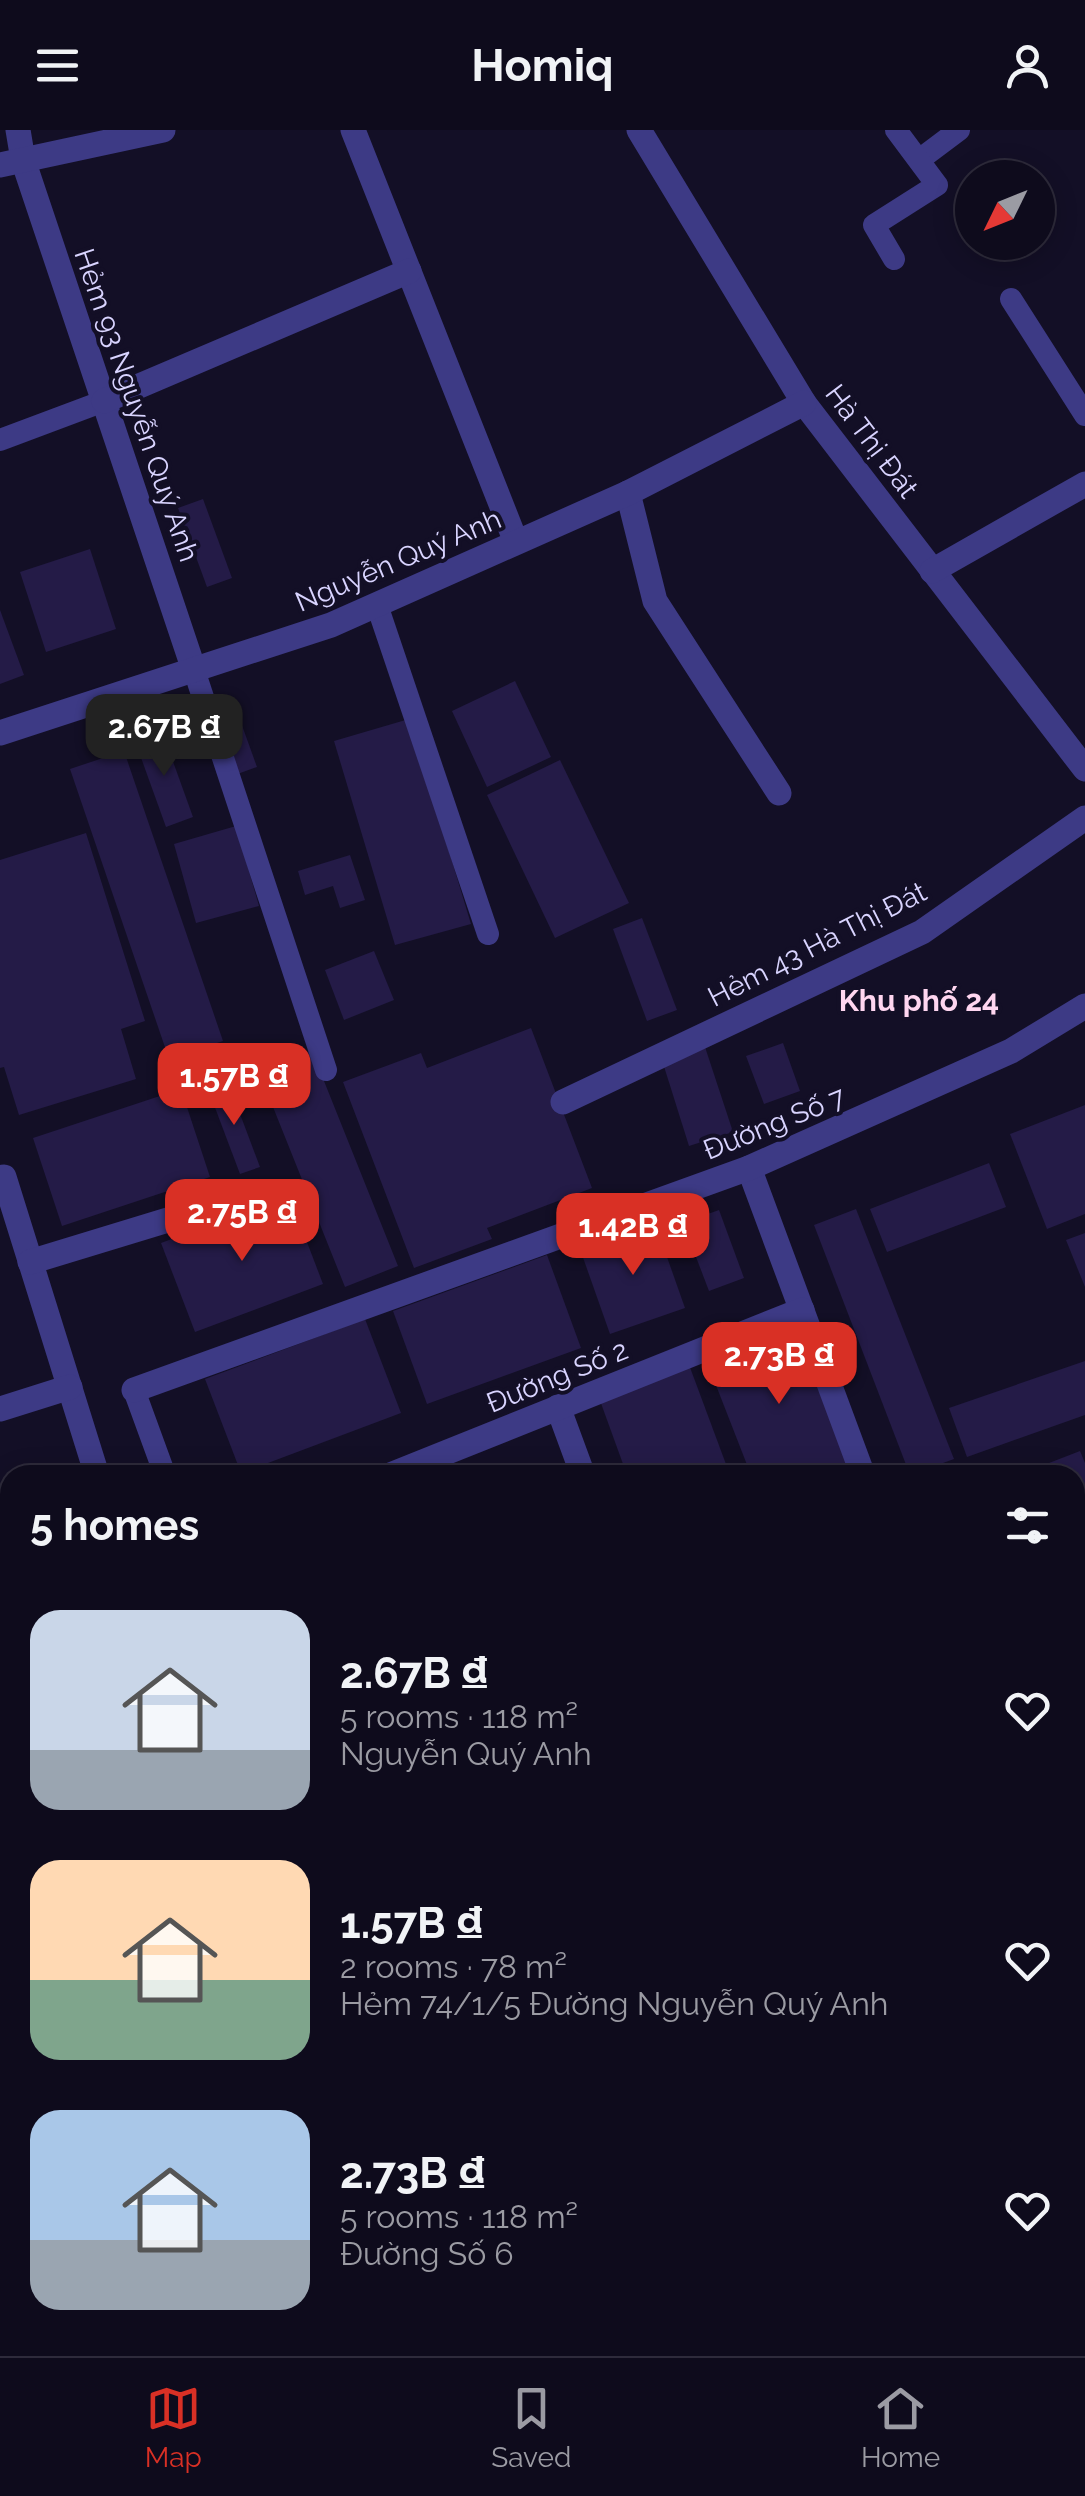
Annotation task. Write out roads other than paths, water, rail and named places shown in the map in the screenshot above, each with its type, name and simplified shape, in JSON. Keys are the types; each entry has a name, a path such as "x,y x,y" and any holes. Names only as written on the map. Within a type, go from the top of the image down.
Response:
{"street":[{"name":"Hẻm 93 Nguyễn Quý Anh","path":"18,130 12,163 104,402 194,670"},
{"path":"12,163 162,130"},
{"path":"353,130 516,542"},
{"name":"Hà Thị Đát","path":"638,130 804,403 1085,770"},
{"path":"104,402 409,271"},
{"name":"Nguyễn Quý Anh","path":"0,732 331,625 628,493 804,403"},
{"path":"932,571 1085,484"},
{"path":"628,493 656,600 779,794"},
{"name":"Hẻm 43 Hà Thị Đát","path":"563,1102 922,932 1085,818"},
{"name":"Đường Số 7","path":"134,1390 749,1168 1010,1050 1085,1006"},
{"path":"749,1168 859,1465"},
{"path":"0,1178 4,1177 94,1465"},
{"path":"30,1262 253,1194"},
{"name":"Đường Số 2","path":"450,1464 558,1407 802,1310"},
{"path":"0,1408 70,1387"},
{"path":"558,1407 579,1465"}],"lane":[{"path":"894,259 874,226 937,185 896,130"},
{"path":"919,160 959,130"},
{"path":"1012,299 1085,415"},
{"path":"0,440 104,402"},
{"path":"377,605 488,934"},
{"path":"194,670 326,1070"},
{"path":"134,1390 160,1465"}],"district":[{"name":"Khu phố 24","path":"919,1001"}]}
